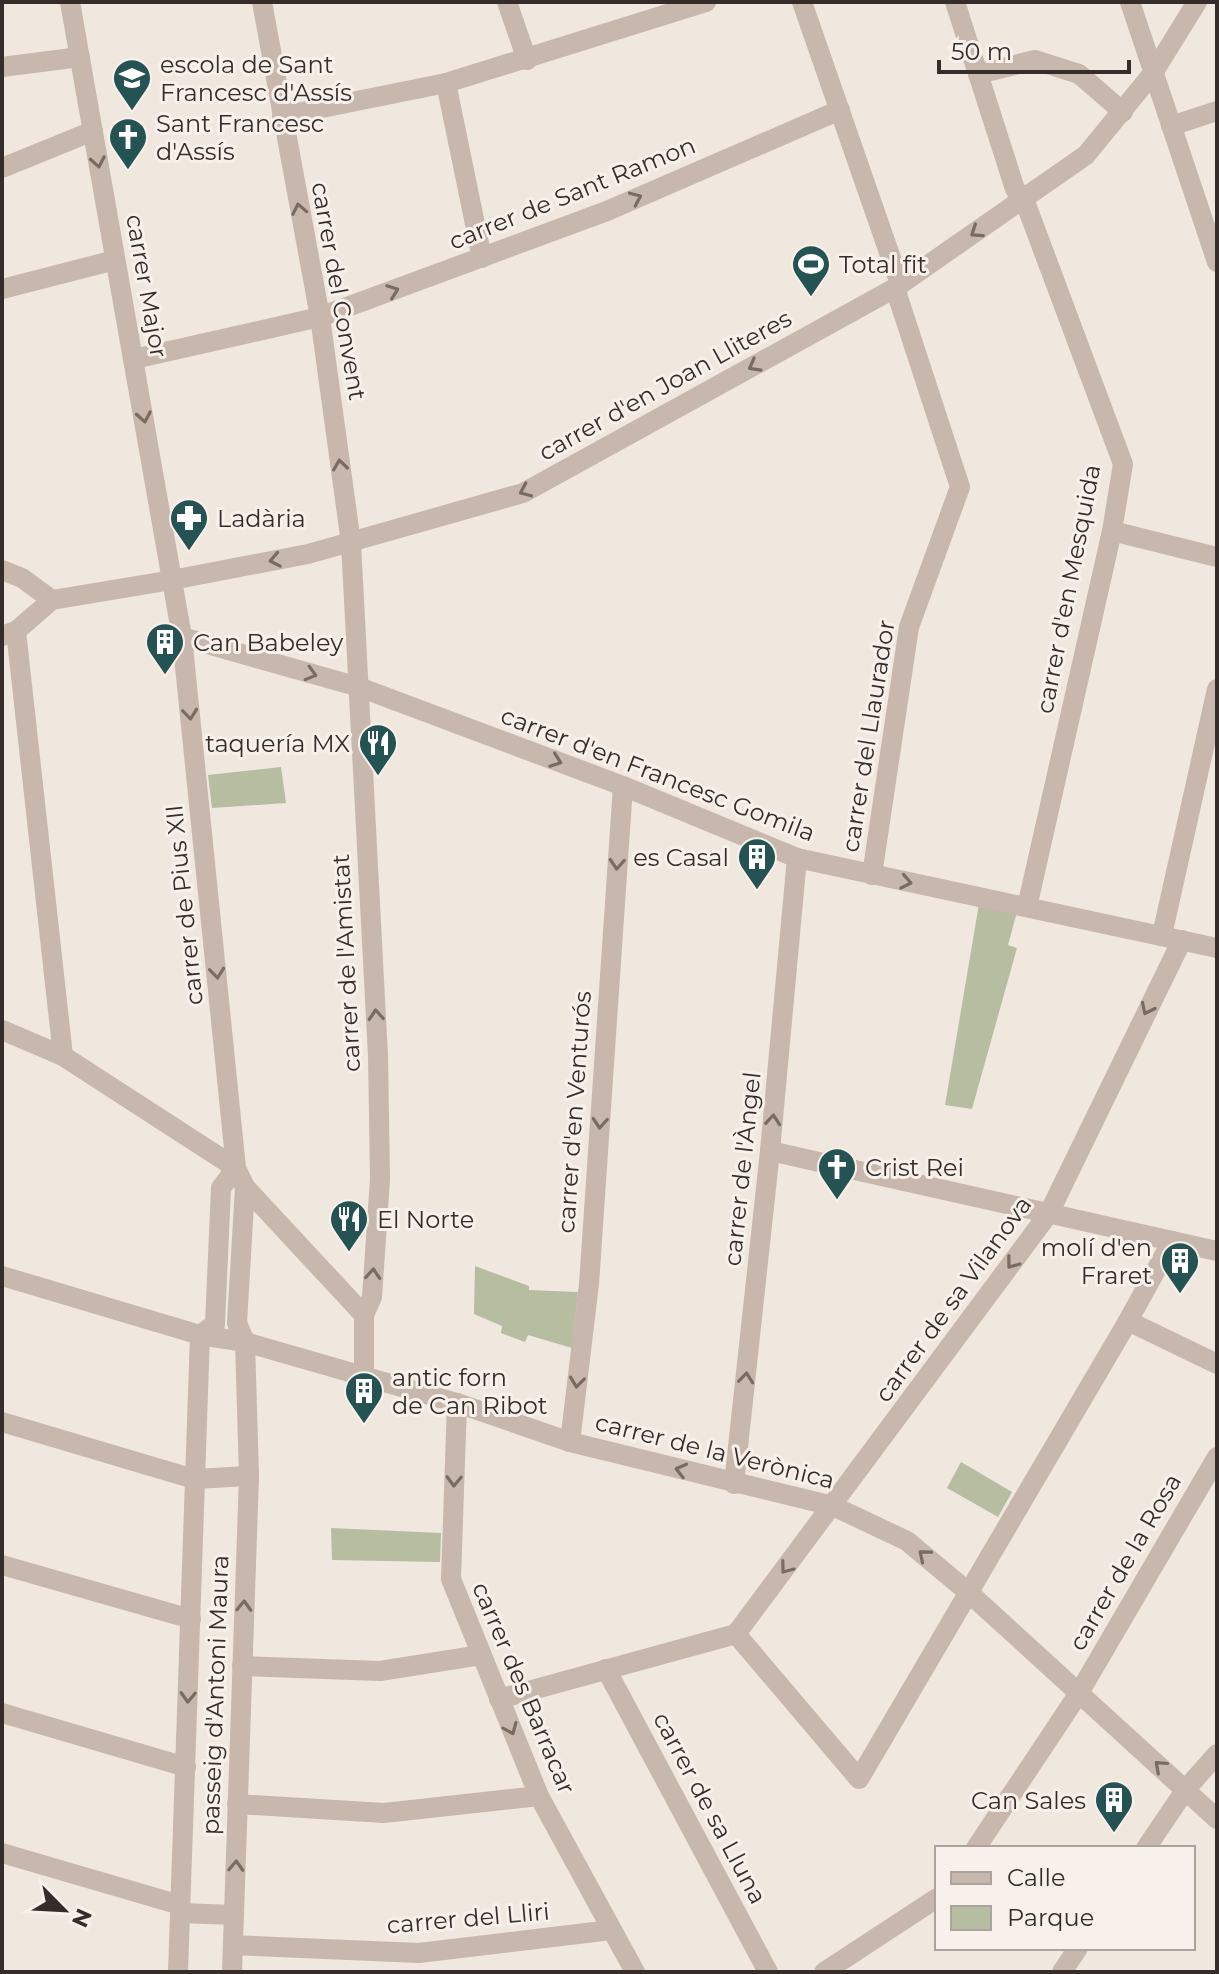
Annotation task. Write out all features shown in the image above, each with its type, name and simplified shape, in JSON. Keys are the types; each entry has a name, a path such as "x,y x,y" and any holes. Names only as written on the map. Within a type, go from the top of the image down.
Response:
{"street":[{"name":"carrer Major","path":"70,2 182,637"},
{"name":"carrer del Convent","path":"262,2 320,317 351,543"},
{"path":"507,2 527,60"},
{"path":"282,116 446,83 527,60 658,9 706,2"},
{"name":"carrer del Llaurador","path":"802,2 898,286 960,487 909,627 872,875"},
{"name":"carrer d'en Mesquida","path":"955,2 1015,189 1024,199 1123,464 1112,531 1027,907"},
{"path":"1130,2 1217,262"},
{"name":"carrer d'en Joan Lliteres","path":"52,600 172,580 351,543 523,493 898,286 1086,155 1153,73 1197,2"},
{"path":"2,67 80,57"},
{"path":"978,74 1035,60 1079,74 1123,112"},
{"path":"446,83 482,258"},
{"name":"carrer de Sant Ramon","path":"134,359 320,317 607,211 840,110"},
{"path":"1171,126 1217,111"},
{"path":"2,168 93,131"},
{"path":"2,289 115,260"},
{"path":"1112,531 1217,557"},
{"name":"carrer de l'Amistat","path":"351,543 378,1056 380,1179 372,1297 364,1315 364,1378"},
{"path":"2,570 22,578 52,600 9,633 63,1056"},
{"name":"carrer d'en Francesc Gomila","path":"182,637 359,687 623,786 797,858 1217,948"},
{"name":"carrer de Pius XII","path":"182,637 236,1168"},
{"name":"carrer de sa Vilanova","path":"736,1634 1049,1213 1172,937 1217,689"},
{"name":"carrer d'en Venturós","path":"570,1442 589,1284 623,786"},
{"name":"carrer de l'Àngel","path":"734,1484 770,1151 797,858"},
{"path":"2,1030 63,1056 236,1168 245,1187 364,1315"},
{"path":"770,1151 1217,1251"},
{"path":"200,1335 215,1324 221,1188 236,1168"},
{"path":"245,1187 237,1323 245,1342"},
{"path":"499,1699 736,1634 859,1779 1172,1241"},
{"name":"carrer de la Verònica","path":"2,1276 200,1335 245,1342 457,1403 570,1442 833,1506 907,1541 968,1592 1217,1819"},
{"path":"1128,1321 1216,1359"},
{"name":"passeig d'Antoni Maura","path":"178,1972 200,1335"},
{"name":"passeig d'Antoni Maura","path":"232,1972 249,1476 245,1342"},
{"name":"carrer des Barracar","path":"457,1403 451,1579 539,1796 635,1972"},
{"path":"2,1422 194,1479 249,1476"},
{"name":"carrer de la Rosa","path":"977,1846 1079,1693 1217,1457"},
{"path":"2,1565 191,1619"},
{"path":"242,1666 380,1671 481,1655"},
{"name":"carrer de sa Lluna","path":"606,1669 768,1972"},
{"path":"2,1713 186,1767"},
{"path":"1147,1846 1186,1789 1217,1754"},
{"path":"237,1804 384,1813 539,1796"},
{"path":"2,1853 180,1909 234,1915"},
{"path":"824,1972 935,1899"},
{"name":"carrer del Lliri","path":"233,1945 419,1953 611,1930"},
{"path":"1062,1972 1077,1950"}],"green space":[{"path":"281,767 286,803 212,808 208,775"},
{"path":"979,904 1017,912 1008,945 1017,948 972,1109 945,1105"},
{"path":"475,1266 529,1286 529,1290 578,1292 572,1348 528,1335 525,1342 501,1333 502,1326 474,1314"},
{"path":"961,1462 1012,1492 998,1517 947,1488"},
{"path":"331,1528 441,1533 440,1562 332,1560"}],"place":[{"name":"escola de Sant Francesc d'Assís","path":"132,112"},
{"name":"Sant Francesc d'Assís","path":"128,171"},
{"name":"Total fit","path":"811,298"},
{"name":"Ladària","path":"189,552"},
{"name":"Can Babeley","path":"165,676"},
{"name":"taquería MX","path":"378,777"},
{"name":"es Casal","path":"757,891"},
{"name":"Crist Rei","path":"837,1201"},
{"name":"El Norte","path":"349,1253"},
{"name":"molí d'en Fraret","path":"1180,1295"},
{"name":"antic forn de Can Ribot","path":"364,1425"},
{"name":"Can Sales","path":"1114,1834"}]}
